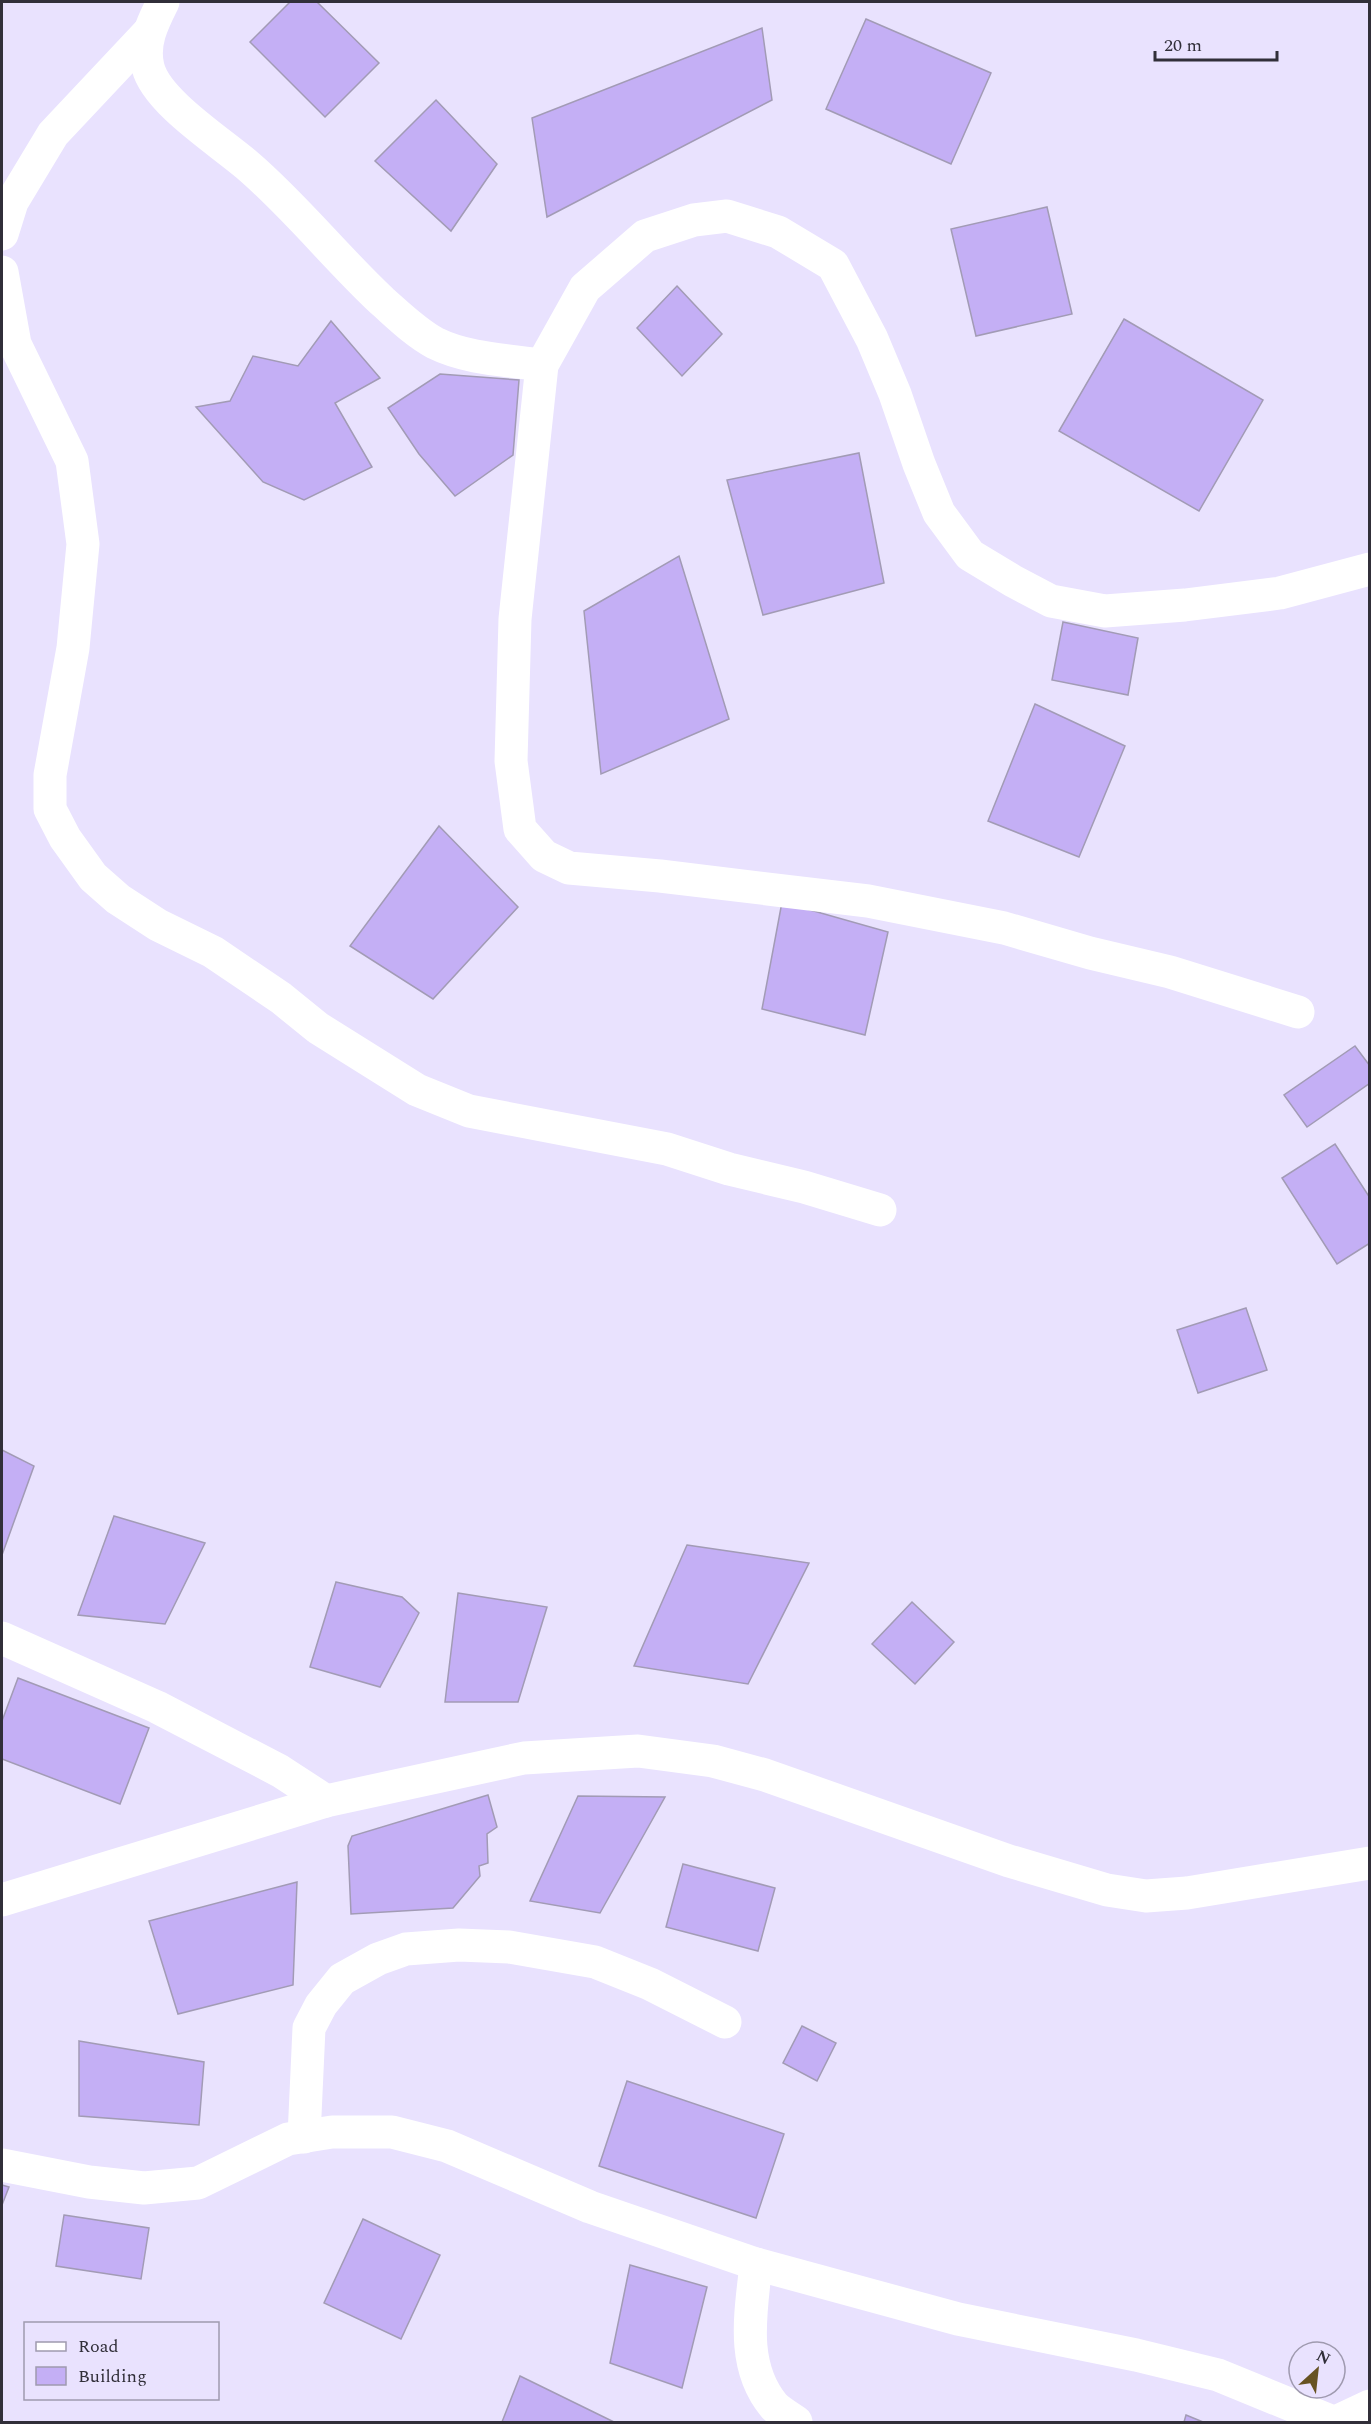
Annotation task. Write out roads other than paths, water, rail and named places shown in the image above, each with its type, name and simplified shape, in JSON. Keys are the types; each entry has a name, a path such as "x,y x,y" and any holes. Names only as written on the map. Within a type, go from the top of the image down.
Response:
{"street":[{"path":"2,234 12,202 53,134 148,33 163,2"},
{"path":"148,33 148,66 161,93 248,166 292,208 346,268 411,327 436,343 462,353 542,365"},
{"path":"1298,1012 1170,972 1090,953 1004,928 868,900 660,876 568,868 544,856 520,829 511,761 514,619 542,365 585,288 645,236 694,220 727,216 778,232 833,265 872,339 895,394 918,464 939,513 970,555 1013,581 1051,601 1105,611 1185,605 1280,593 1370,569"},
{"path":"2,272 15,344 72,461 83,544 73,648 50,775 50,809 65,838 93,877 118,899 158,925 213,952 280,998 318,1028 417,1090 469,1111 667,1149 729,1169 804,1187 880,1210"},
{"path":"2,1638 157,1707 280,1771 326,1801"},
{"path":"2,1900 326,1801 524,1758 638,1751 712,1761 765,1775 1010,1861 1107,1890 1146,1896 1187,1893 1370,1863"},
{"path":"304,2137 309,2028 321,2005 342,1979 378,1959 406,1949 459,1946 509,1947 595,1962 650,1984 725,2022"},
{"path":"2,2165 89,2182 144,2188 198,2183 288,2139 332,2132 392,2132 447,2146 590,2207 756,2264 958,2319 1136,2355 1218,2375 1334,2422 1370,2406"},
{"path":"756,2264 750,2322 751,2360 763,2389 775,2407 796,2422"}]}
